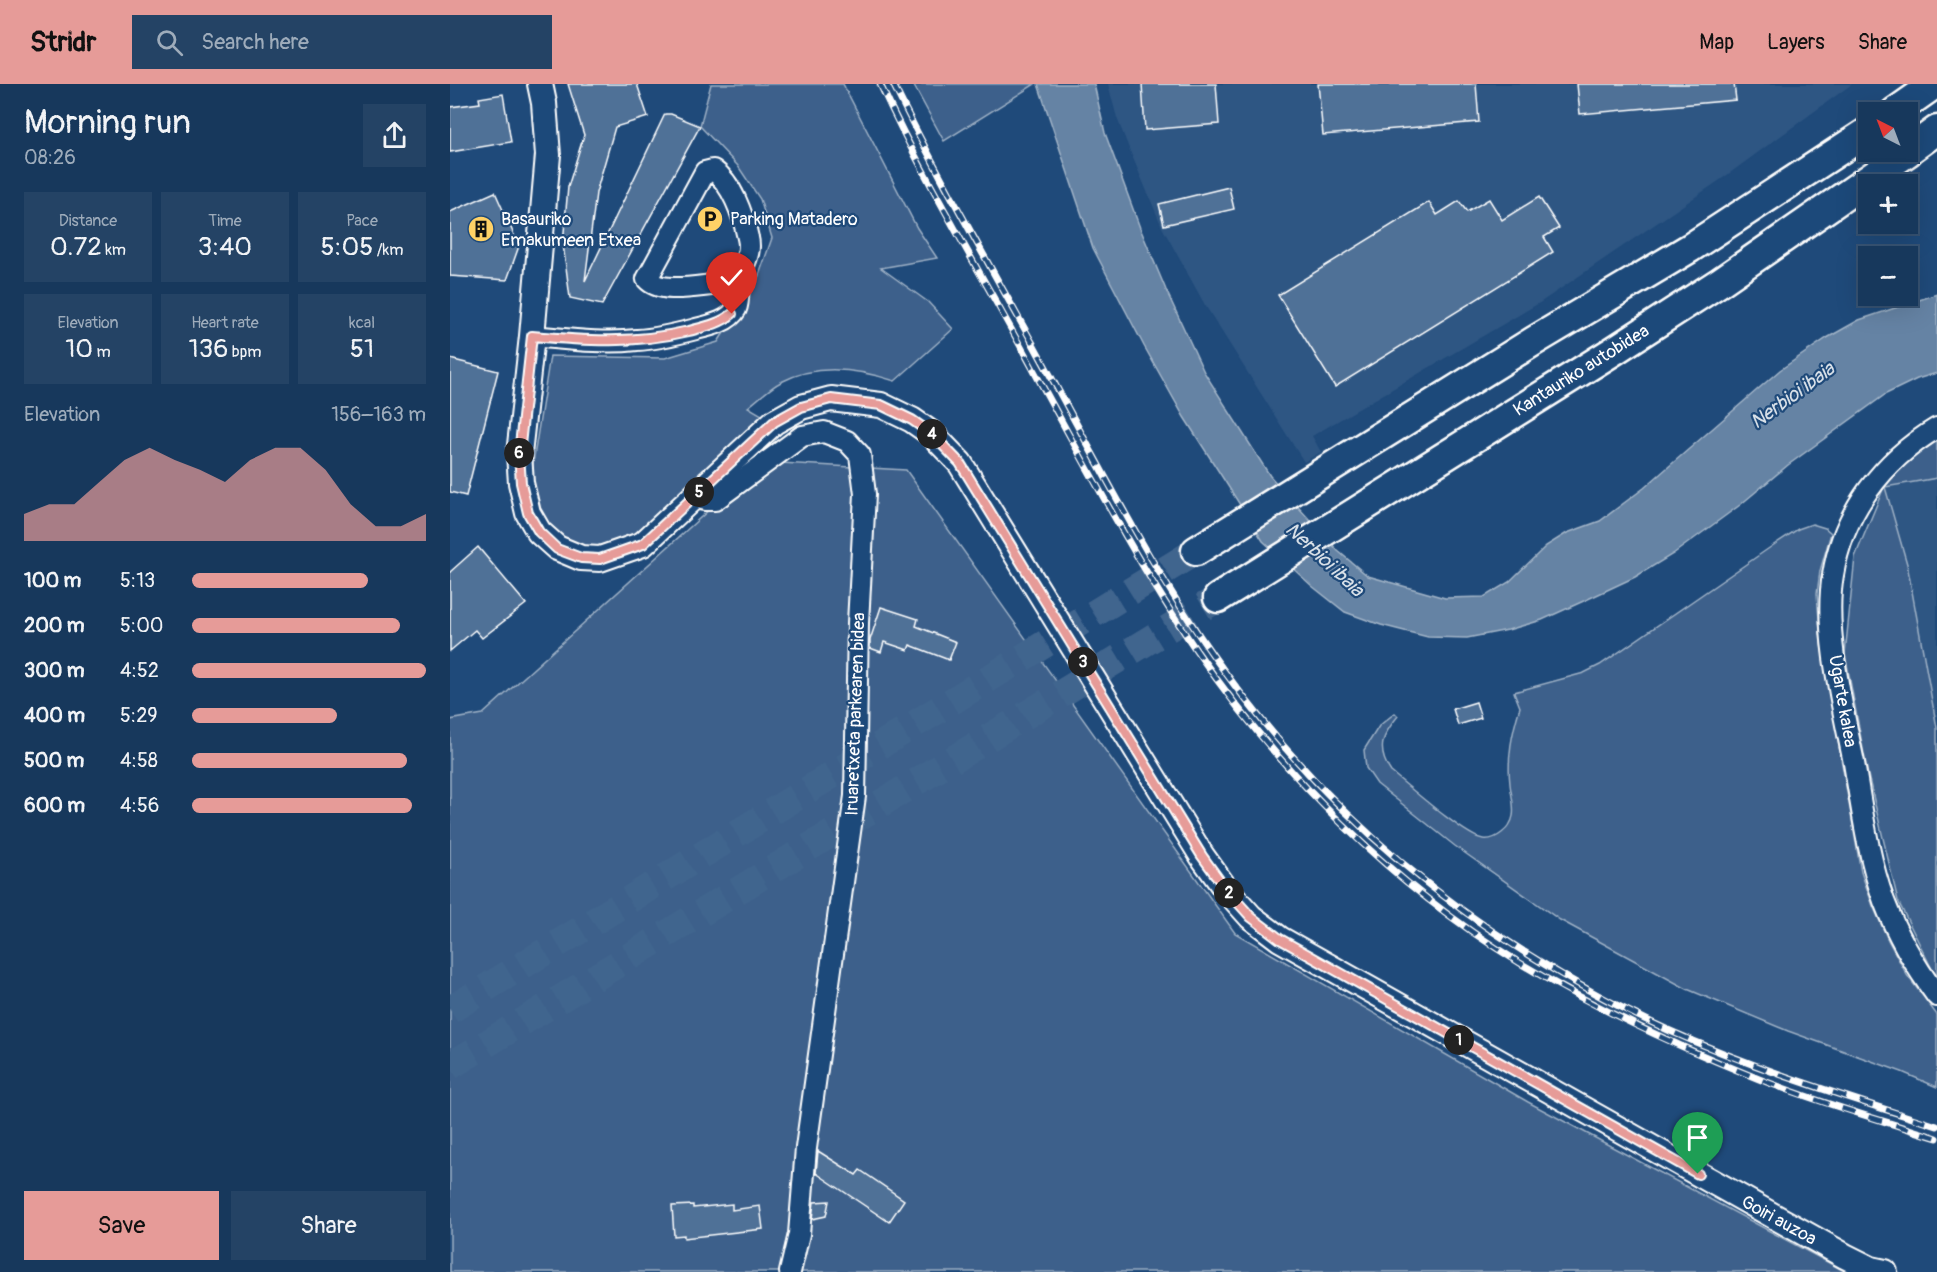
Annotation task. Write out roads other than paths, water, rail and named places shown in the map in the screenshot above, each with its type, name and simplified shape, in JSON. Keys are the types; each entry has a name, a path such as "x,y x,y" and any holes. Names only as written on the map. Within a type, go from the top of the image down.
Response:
{"highway":[{"path":"1909,102 1935,84"},
{"name":"Kantauriko autobidea","path":"1918,144 1937,130"},
{"path":"1196,551 1534,341 1690,248 1858,138"},
{"name":"Kantauriko autobidea","path":"1218,598 1672,313 1892,162"}],"main road":[{"path":"532,336 548,155 544,103 540,84"},
{"name":"Goiri auzoa","path":"532,336 519,454 521,483 528,513 539,532 557,549 581,558 600,559 643,544 774,422 801,407 831,399 881,405 912,420 932,434 960,463 1202,856 1225,888 1251,917 1280,939 1814,1239 1871,1269 1885,1272"}],"street":[{"path":"532,336 585,340 637,340 675,334 726,319 736,309 738,296 741,271 749,253 747,234 734,197 718,173 708,170 647,279 653,284 680,288 725,284 730,286 738,296"},
{"name":"Ugarte kalea","path":"1937,428 1919,440 1879,475 1861,499 1837,554 1830,594 1833,643 1840,688 1874,869 1884,901 1899,935 1917,968 1937,996"},
{"name":"Iruaretxeta parkearen bidea","path":"698,493 704,500 715,500 802,436 824,432 848,441 860,454 865,494 858,622 855,796 806,1148 799,1234 790,1272"}],"water":[{"name":"Nerbioi ibaia","path":"1038,84 1094,84 1105,133 1166,290 1204,372 1270,476 1338,551 1368,576 1445,598 1484,597 1509,582 1546,546 1567,533 1600,521 1644,488 1780,370 1827,338 1859,320 1901,306 1918,306 1918,300 1937,294 1937,373 1917,379 1886,394 1788,465 1740,505 1673,554 1635,577 1542,620 1508,630 1467,638 1428,637 1381,625 1345,612 1312,586 1263,541 1184,417 1093,248"}],"tunnel":[{"path":"450,1010 1196,551"},
{"path":"450,1066 1218,598"}],"railway":[{"path":"880,84 957,233 1154,584 1196,650 1229,696 1264,740 1342,824 1427,899 1520,963 1578,996 1667,1040 1759,1079 1825,1103 1937,1138"},
{"path":"893,84 961,214 1132,526 1186,616 1246,700 1307,772 1340,806 1411,870 1486,927 1613,1003 1668,1030 1734,1057 1801,1082 1937,1126"}],"place":[{"name":"Parking Matadero","path":"710,219"},
{"name":"Basauriko Emakumeen Etxea","path":"481,229"}]}
